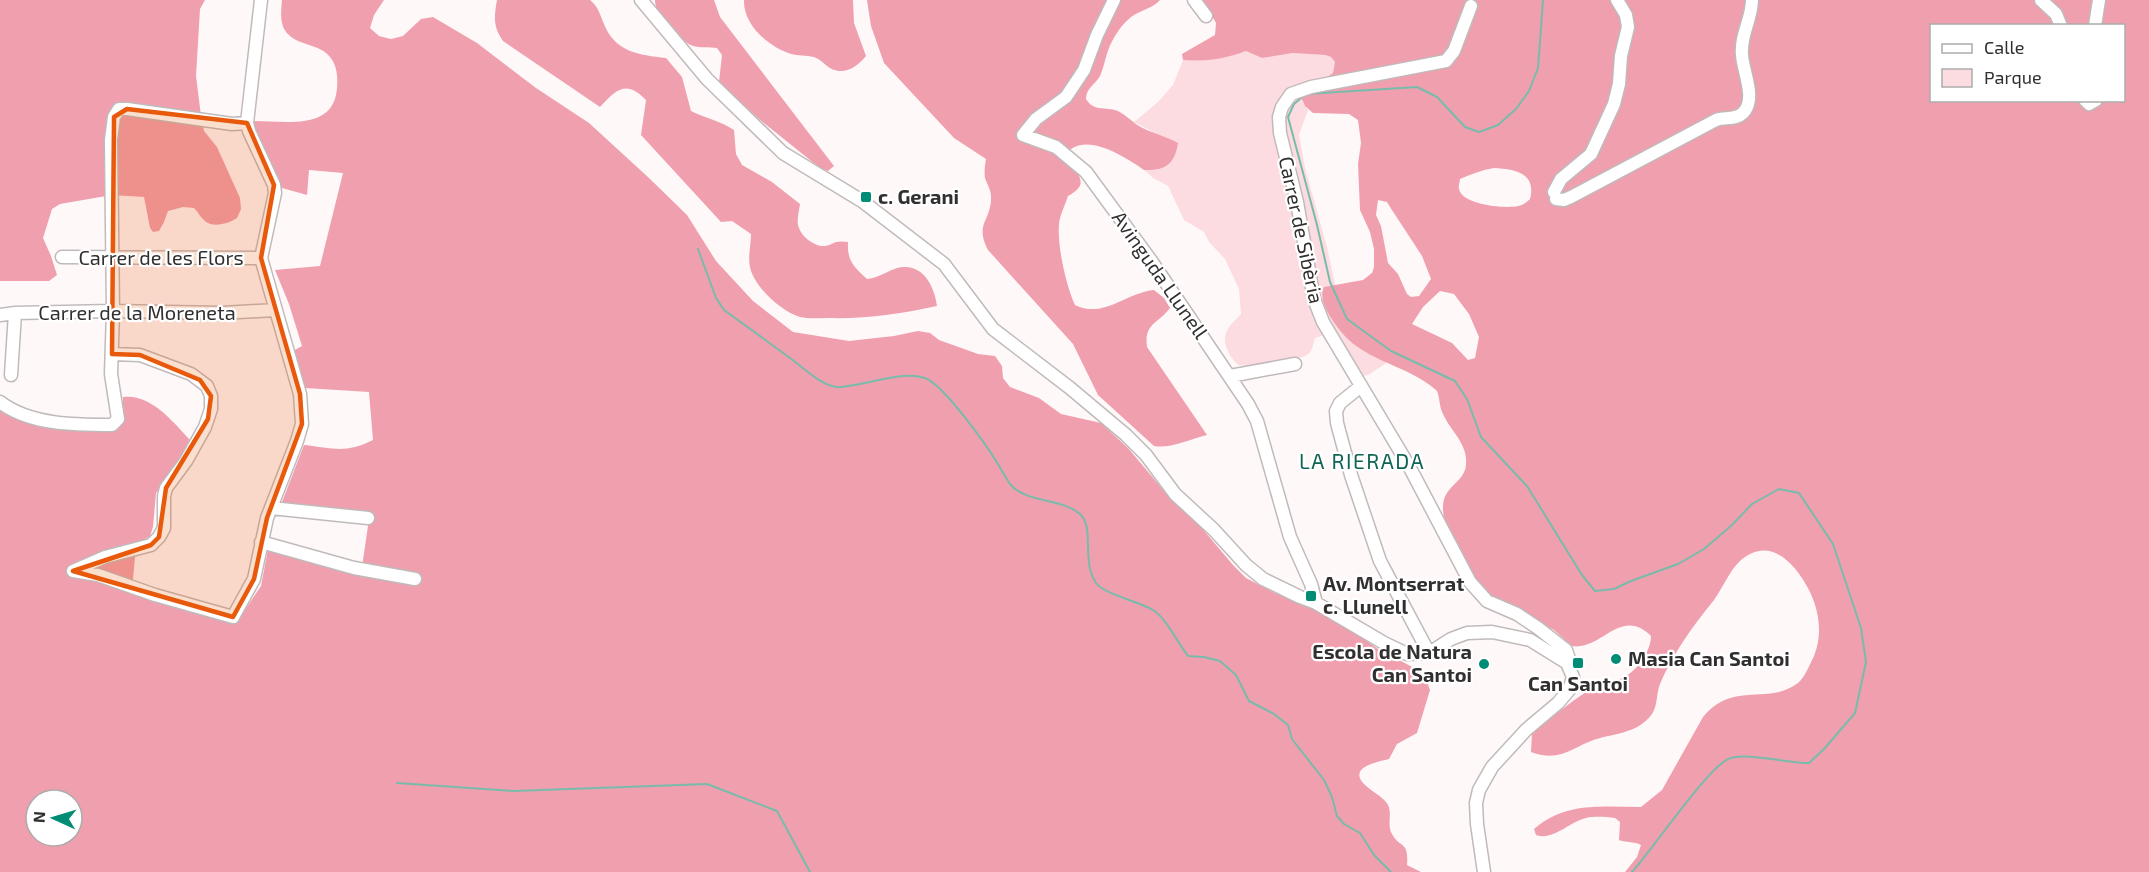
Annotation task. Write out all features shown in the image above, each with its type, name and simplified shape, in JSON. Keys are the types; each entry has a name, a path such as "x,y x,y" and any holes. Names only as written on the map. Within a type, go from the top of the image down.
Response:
{"street":[{"path":"112,354 140,354 191,374 207,386 211,396 211,409 200,437 166,489 164,528 159,537 151,545 105,557 73,571 98,575 155,595 233,616 254,579 261,542 271,508 302,424 300,394 261,258 275,194 274,185 247,123 261,0"},
{"path":"640,0 707,79 783,153 862,201 944,264 993,329 1070,388 1126,435 1146,455 1175,494 1263,579 1316,603 1402,652 1418,655 1429,653 1463,634 1492,632 1530,640 1568,663 1573,677 1569,690 1558,703 1526,730 1492,767 1479,790 1476,803 1476,824 1484,872"},
{"name":"Avinguda Llunell","path":"1114,0 1097,35 1084,70 1066,98 1036,119 1023,135 1056,147 1086,172 1152,262 1230,376 1257,421 1290,537 1311,584 1316,603"},
{"path":"1194,0 1206,16"},
{"path":"1617,0 1626,15 1628,27 1614,104 1591,154 1561,179 1555,196 1563,200 1716,120 1742,115 1749,97 1741,46 1751,13 1752,0"},
{"path":"2041,0 2056,14 2060,24"},
{"path":"2095,24 2099,0"},
{"name":"Carrer de Sibèria","path":"1471,6 1454,51 1446,61 1302,89 1287,98 1280,112 1280,133 1297,202 1317,308 1409,466 1473,586 1483,598 1526,620 1566,650 1568,663"},
{"path":"0,402 10,410 30,417 66,423 112,425 118,419 111,374 113,311 111,140 114,117 119,110 127,109 232,124 247,123"},
{"name":"Carrer de les Flors","path":"62,257 261,258"},
{"name":"Carrer de la Moreneta","path":"0,315 113,311 222,313 275,310"},
{"path":"11,375 15,313"},
{"path":"1230,376 1295,364"},
{"path":"1361,386 1340,403 1336,411 1337,423 1351,475 1380,561 1429,653"},
{"path":"271,508 368,518"},
{"path":"261,542 354,568 415,579"}],"highlighted area":[{"path":"127,109 247,123 274,185 261,258 300,394 302,424 267,518 254,579 233,617 73,571 151,545 159,537 166,488 208,419 211,396 200,380 140,355 112,354 114,117"}],"green space":[{"path":"1246,51 1262,58 1293,53 1325,55 1331,57 1335,62 1333,73 1302,101 1308,110 1299,135 1305,168 1335,285 1324,287 1323,301 1337,326 1354,344 1388,362 1368,375 1362,376 1332,332 1315,338 1310,352 1303,357 1250,366 1238,365 1229,353 1225,338 1229,327 1241,314 1239,289 1225,259 1209,242 1204,232 1184,220 1168,186 1144,170 1165,166 1177,149 1173,140 1134,122 1158,102 1173,85 1183,60 1215,59"}],"shaded area":[{"path":"0,0 205,0 200,9 196,76 201,116 204,131 217,147 240,198 241,209 237,218 215,225 204,220 194,208 183,207 168,211 159,231 153,232 150,228 144,197 112,195 60,204 52,209 43,238 57,275 49,281 0,281"},
{"path":"282,0 384,0 374,15 370,28 379,36 391,39 403,36 421,19 433,17 477,43 536,88 589,123 687,215 716,261 753,301 793,332 849,341 918,331 930,333 939,340 978,354 995,356 1002,366 1003,378 1010,387 1039,398 1061,414 1101,423 1128,448 1170,498 1195,520 1246,578 1334,618 1378,649 1418,670 1426,679 1430,690 1417,733 1397,744 1389,759 1366,766 1359,773 1364,784 1388,806 1390,830 1407,852 1407,865 1421,872 0,872 0,409 51,425 78,430 105,431 123,415 123,397 133,397 152,404 191,441 175,468 156,493 150,536 136,546 132,590 236,623 261,586 268,549 361,574 370,512 282,502 304,445 347,449 373,440 369,392 305,388 293,351 302,346 289,304 275,270 320,266 343,173 309,170 307,195 282,188 254,127 254,121 306,121 327,111 334,102 337,80 332,60 321,50 294,39 286,32 281,19"},
{"path":"497,0 590,0 593,2 609,33 621,46 637,53 666,58 682,77 691,111 734,130 736,154 742,165 772,182 800,204 798,226 806,238 821,246 848,242 852,263 867,279 899,267 910,267 917,270 931,285 937,306 856,318 803,318 778,305 764,292 751,271 749,262 751,234 732,221 721,222 641,135 646,100 633,90 622,89 600,107 503,41 495,22"},
{"path":"655,0 714,0 720,17 834,166 828,171 820,168 759,119 719,82 722,55 717,48 693,46 682,39 663,20"},
{"path":"744,0 853,0 854,23 866,56 854,67 840,71 830,68 814,57 782,51 752,26"},
{"path":"867,0 1160,0 1131,17 1119,30 1110,46 1100,76 1089,89 1086,99 1095,107 1118,111 1148,131 1178,143 1177,150 1168,165 1158,169 1144,170 1119,154 1099,146 1079,145 1071,149 1068,155 1081,183 1068,196 1059,224 1059,243 1065,277 1075,305 1096,309 1154,290 1164,298 1170,308 1150,328 1147,347 1207,435 1174,445 1154,446 1098,395 1073,344 988,250 983,234 991,204 990,189 985,178 986,159 954,138 884,63 871,26"},
{"path":"1203,0 2149,0 2149,872 1625,872 1637,857 1641,845 1619,840 1620,822 1615,818 1586,818 1555,833 1536,835 1534,829 1563,812 1588,807 1641,807 1662,790 1703,717 1714,706 1726,699 1738,696 1787,690 1798,683 1805,674 1817,648 1819,622 1809,590 1796,570 1780,555 1771,551 1750,554 1735,566 1714,600 1677,651 1660,684 1654,711 1646,721 1631,730 1591,741 1554,756 1531,752 1532,733 1592,688 1620,679 1631,672 1645,655 1651,636 1640,628 1620,627 1583,646 1572,646 1554,630 1483,593 1445,522 1444,500 1451,487 1464,472 1466,457 1443,414 1437,391 1418,377 1355,345 1337,327 1323,301 1324,287 1363,280 1372,273 1374,267 1374,249 1370,232 1360,210 1358,164 1361,143 1358,120 1349,114 1313,113 1305,106 1300,95 1333,73 1335,62 1331,57 1325,55 1293,53 1262,58 1246,51 1215,59 1183,60 1182,54 1215,35 1216,23","holes":["1494,168 1516,171 1527,178 1530,183 1530,199 1520,206 1504,207 1485,205 1468,199 1462,194 1459,188 1460,179","1378,200 1387,202 1422,256 1431,279 1419,296 1411,297 1407,294 1398,274 1388,263 1381,226 1376,215","1440,291 1454,294 1469,314 1479,337 1475,358 1468,360 1452,343 1412,324 1423,307"]}],"waterway":[{"path":"1543,0 1538,68 1529,91 1516,109 1498,125 1479,132 1465,127 1437,97 1417,87 1306,94 1294,104 1288,117 1330,282 1347,319 1391,351 1455,381 1467,399 1481,437 1527,486 1582,575 1595,591 1614,589 1678,564 1704,549 1752,504 1779,489 1799,493 1833,544 1861,628 1866,662 1855,713 1809,763 1749,757 1731,758 1722,763 1696,791 1632,872"},
{"path":"698,249 716,298 724,310 818,379 840,387 899,376 925,378 943,392 964,417 1010,484 1025,495 1063,505 1080,514 1087,528 1089,565 1096,583 1106,591 1153,610 1167,625 1188,656 1220,661 1236,675 1249,701 1274,714 1288,725 1292,739 1324,780 1337,816 1344,824 1360,833 1374,855 1391,872"},
{"path":"397,783 514,791 707,784 777,811 810,872"}],"place":[{"name":"c. Gerani","path":"866,197"},
{"name":"Av. Montserrat c. Llunell","path":"1311,596"},
{"name":"Masia Can Santoi","path":"1616,659"},
{"name":"Can Santoi","path":"1578,663"},
{"name":"Escola de Natura Can Santoi","path":"1484,664"}],"district":[{"name":"LA RIERADA","path":"1362,462"}]}
